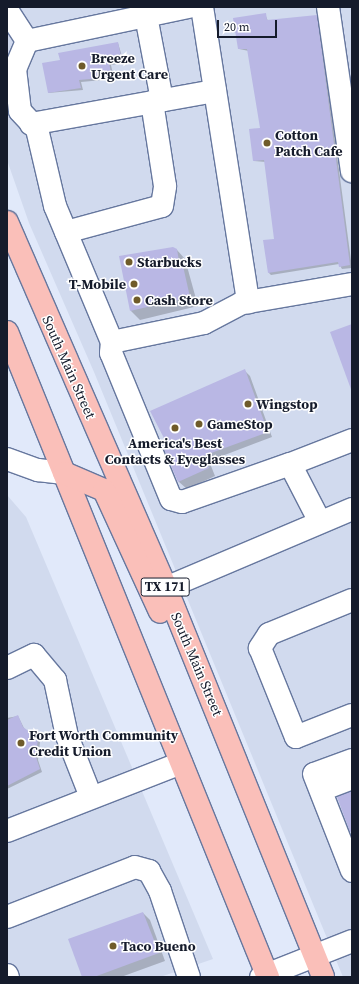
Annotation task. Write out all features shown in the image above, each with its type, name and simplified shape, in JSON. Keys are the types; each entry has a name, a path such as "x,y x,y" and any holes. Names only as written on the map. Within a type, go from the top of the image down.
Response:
{"main road":[{"name":"South Main Street","path":"7,222 166,588 229,740 323,977"},
{"path":"7,332 181,763 265,976"},
{"path":"64,473 104,490 173,641 229,740"}],"street":[{"path":"27,41 189,7"},
{"path":"202,7 248,302"},
{"path":"328,7 352,171"},
{"path":"14,11 27,41 15,69 19,117"},
{"path":"66,232 162,206 165,186 157,101 146,16"},
{"path":"19,117 157,101 215,91"},
{"path":"19,117 37,129 55,206 112,342 111,353 171,499 182,502 288,465 352,440"},
{"path":"112,342 204,323 248,302 352,284"},
{"path":"7,459 38,470 64,473"},
{"path":"288,465 320,522"},
{"path":"166,588 352,509"},
{"path":"352,600 269,634 260,648 296,737 352,715"},
{"path":"7,668 34,655 55,680 67,736 91,797"},
{"path":"352,760 314,774 352,871"},
{"path":"7,831 181,763"},
{"path":"321,790 352,778"},
{"path":"7,917 135,867 149,871 160,891 190,977"},
{"path":"265,976 352,941"}],"shaded area":[{"path":"7,7 352,7 352,977 343,977 94,372 29,223 7,160"},
{"path":"7,495 26,517 213,959 160,977 7,977"}],"building":[{"path":"266,13 267,20 317,15 350,265 339,267 338,262 268,273 263,240 274,239 264,160 253,161 249,129 260,128 247,49 238,49 233,18"},
{"path":"118,42 122,61 109,63 112,77 79,80 81,88 48,93 42,63 60,60 58,53"},
{"path":"173,247 177,249 180,267 183,266 190,297 130,311 119,256"},
{"path":"352,324 352,392 330,332"},
{"path":"245,369 268,432 203,456 209,468 178,482 163,447 167,444 150,411"},
{"path":"18,715 23,727 38,738 36,757 40,769 7,786 7,720"},
{"path":"352,790 352,831 350,832 337,797"},
{"name":"Taco Bueno","path":"143,912 159,953 94,977 82,977 68,939"}],"place":[{"name":"Breeze Urgent Care","path":"82,66"},
{"name":"Cotton Patch Cafe","path":"267,143"},
{"name":"Starbucks","path":"129,262"},
{"name":"T-Mobile","path":"134,284"},
{"name":"Cash Store","path":"137,300"},
{"name":"Wingstop","path":"248,404"},
{"name":"GameStop","path":"199,424"},
{"name":"America's Best Contacts & Eyeglasses","path":"175,428"},
{"name":"Fort Worth Community Credit Union","path":"21,743"},
{"name":"Taco Bueno","path":"113,946"}]}
